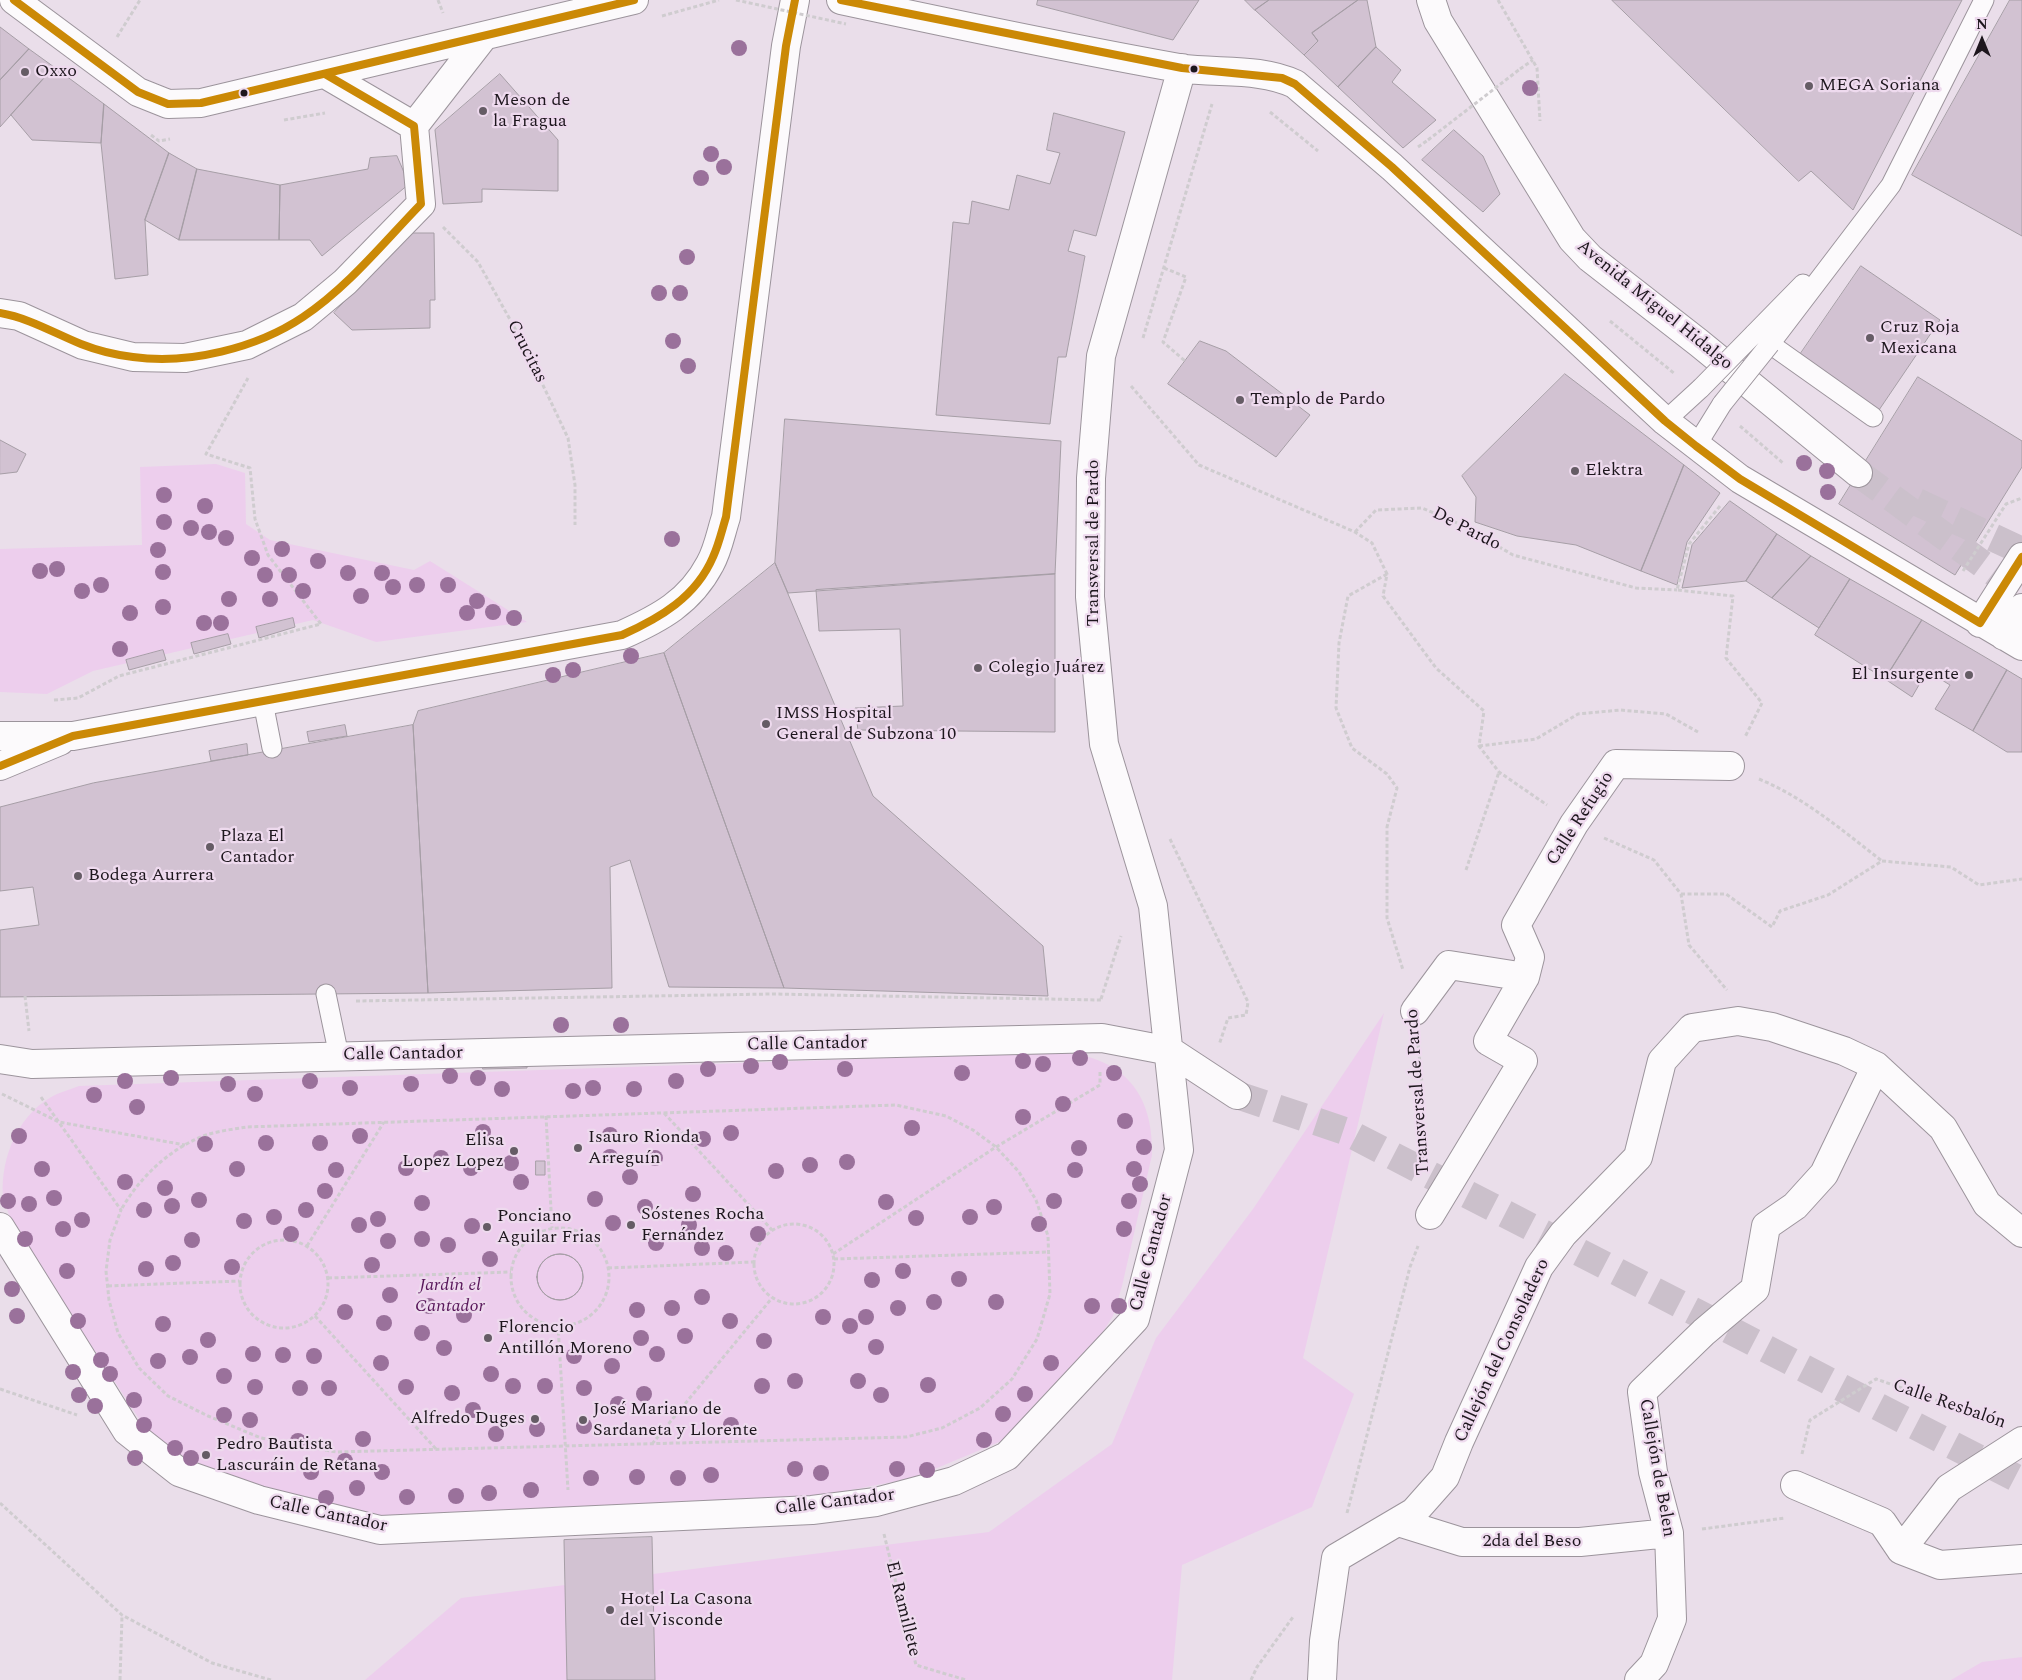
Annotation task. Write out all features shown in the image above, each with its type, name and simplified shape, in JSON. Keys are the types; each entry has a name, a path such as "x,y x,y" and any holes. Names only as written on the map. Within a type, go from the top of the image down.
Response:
{"street":[{"path":"14,0 138,92 168,104 201,103 634,0"},
{"path":"0,736 73,736 622,635 660,618 685,599 711,564 726,517 786,46 795,0"},
{"name":"Avenida Miguel Hidalgo","path":"1432,0 1438,21 1572,239 1590,258 1699,343 1858,473"},
{"path":"846,9 1182,68 1267,75 1282,78 1295,84 1392,167 1665,421 1740,479 2013,641 2022,608"},
{"path":"0,313 19,316 84,345 133,357 184,358 247,345 303,317 345,282 421,204 414,126 484,36"},
{"name":"Transversal de Pardo","path":"1170,1051 1153,906 1104,744 1090,597 1091,488 1101,356 1182,68"},
{"path":"325,74 414,126"},
{"path":"1980,622 2022,557"},
{"path":"0,766 73,736"},
{"name":"Calle Refugio","path":"1430,1215 1523,1061 1488,1041 1525,977 1530,957 1516,925 1574,824 1616,764 1730,766"},
{"path":"1416,1011 1449,964 1525,977"},
{"name":"Callejón del Consoladero","path":"1336,1558 1414,1512 1445,1477 1459,1442 1539,1267 1562,1234 1638,1157 1662,1060 1692,1028 1738,1021 1772,1027 1844,1051 1876,1066 1943,1128 1987,1204 2022,1233"},
{"name":"Calle Cantador","path":"0,1059 32,1064 1102,1038 1170,1051 1179,1150 1135,1319 1007,1456 954,1481 876,1502 812,1510 380,1530 259,1500 179,1472 127,1431 0,1227"},
{"path":"1170,1051 1237,1095"},
{"name":"Callejón de Belen","path":"1639,1680 1654,1664 1672,1619 1669,1533 1653,1472 1642,1392 1704,1332 1755,1289 1766,1226 1795,1206 1824,1174 1876,1066"},
{"path":"1901,1550 1948,1488 2022,1441"},
{"path":"1795,1485 1882,1522 1901,1550 1940,1565 2022,1559"},
{"name":"2da del Beso","path":"1398,1522 1462,1542 1580,1542 1669,1533"},
{"path":"1322,1680 1324,1641 1336,1558"}],"lane":[{"path":"1696,446 1720,406 1770,344 1891,185 1984,0"},
{"path":"1665,421 1701,388 1860,227"},
{"path":"1770,344 1873,417"},
{"path":"263,702 272,748"},
{"path":"326,994 339,1056"}],"path":[{"path":"117,38 140,0"},
{"path":"736,0 846,9"},
{"path":"1498,0 1537,68 1537,104 1541,131"},
{"path":"1428,140 1533,60"},
{"path":"1143,339 1212,103"},
{"name":"Crucitas","path":"421,204 478,262 524,343 568,438 575,485 574,525"},
{"path":"1164,268 1186,277 1163,342 1185,361"},
{"path":"51,701 78,698 119,676 321,624 268,555 255,519 250,468 206,454 253,369 247,345"},
{"path":"1127,392 1129,383 1200,465 1355,532 1372,543 1387,574 1383,596 1436,668 1484,711 1479,746 1499,772 1574,824 1654,860 1681,894 1689,945 1731,995 1738,1021"},
{"path":"1720,406 1786,466"},
{"path":"1961,574 2006,504 2022,498"},
{"path":"1677,590 1690,544 1721,506"},
{"name":"De Pardo","path":"1355,532 1376,510 1422,508 1462,525 1513,555 1636,588 1733,596 1726,658 1762,703 1730,766"},
{"name":"Transversal de Pardo","path":"1336,1558 1410,1267 1430,1215 1420,1150 1422,1083 1416,1011 1387,918 1387,827 1397,788 1387,774 1352,748 1336,708 1338,643 1348,596 1387,574"},
{"path":"1466,870 1499,772"},
{"path":"1168,835 1248,1002 1246,1015 1228,1018 1209,1077"},
{"path":"1681,894 1726,894 1772,927 1780,911 1828,895 1882,861 1951,867 1979,885 2022,879"},
{"path":"26,996 28,1007"},
{"path":"0,1093 59,1122 186,1146"},
{"path":"38,1094 121,1210"},
{"path":"896,1105 946,1116 973,1130 996,1147 1019,1172 1036,1200 1048,1236 1050,1294 1037,1339 1012,1379 980,1408 942,1428 906,1437 336,1452 261,1438 208,1416 168,1396 139,1368 118,1333 109,1300 106,1271 110,1240 121,1210 132,1191 168,1155 205,1135 247,1127 664,1112 896,1105"},
{"path":"664,1112 772,1230"},
{"path":"546,1116 552,1228"},
{"path":"307,1246 384,1122"},
{"path":"833,1254 996,1147"},
{"path":"793,1223 807,1226 819,1232 828,1242 833,1254 834,1268 830,1281 822,1292 811,1300 798,1304 785,1303 772,1298 762,1289 756,1278 753,1262 760,1242 772,1230 793,1223"},
{"path":"552,1228 568,1228 582,1232 594,1241 603,1253 608,1268 609,1282 605,1296 598,1308 586,1318 573,1324 558,1326 542,1322 523,1308 511,1288 511,1272 515,1256 524,1242 537,1233 552,1228"},
{"path":"276,1240 292,1240 307,1246 318,1255 328,1278 328,1294 323,1306 315,1316 303,1325 273,1328 259,1322 248,1311 241,1298 238,1281 242,1268 250,1255 262,1245 276,1240"},
{"path":"834,1259 1048,1252"},
{"path":"608,1268 753,1262"},
{"path":"328,1278 511,1272"},
{"path":"108,1286 238,1281"},
{"path":"652,1444 772,1298"},
{"path":"315,1316 436,1449"},
{"path":"558,1326 570,1521"},
{"name":"Calle Resbalón","path":"1876,1379 1994,1421"},
{"path":"0,1390 127,1431"},
{"name":"El Ramillete","path":"876,1502 916,1665 966,1680"},
{"path":"1,1506 122,1615 212,1663 271,1680"},
{"path":"120,1680 122,1615"}],"green space":[{"path":"216,464 245,473 246,524 270,540 414,570 430,561 527,622 376,642 313,620 93,671 47,694 0,692 0,549 142,545 140,467"},
{"path":"1384,1013 1303,1358 1354,1394 1312,1507 1182,1565 1172,1680 365,1680 461,1598 989,1532 1112,1444 1156,1338 1253,1209"},
{"name":"Jardín el Cantador","path":"1060,1052 1082,1055 1101,1061 1117,1070 1130,1082 1140,1096 1147,1113 1151,1133 1152,1155 1122,1286 1113,1316 1097,1341 1004,1440 913,1478 814,1497 448,1521 364,1516 200,1470 151,1437 13,1226 3,1197 5,1166 9,1151 23,1123 44,1102 57,1094 79,1086"},
{"path":"2022,1657 2022,1680 1951,1680 1982,1662"}],"building":[{"path":"1038,0 1199,0 1173,40 1037,5"},
{"path":"1245,0 1269,0 1255,10"},
{"path":"1269,0 1358,0 1312,33 1318,41 1304,55 1255,10"},
{"path":"1358,0 1367,0 1376,47 1338,87 1304,55 1318,41 1312,33"},
{"name":"MEGA Soriana","path":"1612,0 1962,0 1853,210 1811,171 1799,181"},
{"path":"2010,0 2022,0 2022,236 1912,175"},
{"path":"0,27 29,49 0,80"},
{"path":"1376,47 1401,70 1392,82 1436,120 1403,148 1338,87"},
{"path":"29,49 54,67 0,127 0,80"},
{"path":"54,67 104,104 101,143 32,140 11,115"},
{"path":"500,74 558,140 558,191 482,189 482,202 443,204 435,130"},
{"path":"104,104 169,153 145,220 148,275 115,279 101,143"},
{"path":"1054,113 1125,132 1096,236 1074,230 1068,251 1085,256 1066,357 1058,357 1050,424 936,415 953,222 969,224 972,201 1009,210 1017,175 1050,184 1060,153 1047,150"},
{"path":"1454,130 1483,156 1500,194 1483,212 1422,160"},
{"path":"169,153 197,169 179,240 145,220"},
{"path":"397,156 409,184 322,256 310,240 279,240 280,185 368,169 370,158"},
{"path":"197,169 280,185 279,240 179,240"},
{"path":"410,233 434,233 435,300 430,300 430,328 352,330 334,313"},
{"name":"Cruz Roja Mexicana","path":"1861,266 1940,320 1879,410 1799,356"},
{"name":"Templo de Pardo","path":"1200,341 1226,351 1310,415 1276,457 1168,384"},
{"name":"Elektra","path":"1565,374 1684,465 1641,571 1576,545 1517,536 1475,522 1476,497 1462,476"},
{"path":"1918,377 2022,441 2022,467 1955,575 1839,504"},
{"path":"785,419 1061,441 1055,574 788,593 775,563"},
{"path":"0,440 26,454 17,472 0,474"},
{"path":"1684,465 1720,493 1687,542 1677,585 1641,571"},
{"path":"1730,501 1777,534 1746,581 1682,588 1692,545"},
{"path":"1777,534 1811,556 1772,598 1746,581"},
{"path":"1811,556 1850,579 1819,628 1772,598"},
{"name":"IMSS Hospital General de Subzona 10","path":"775,563 873,796 1043,946 1048,996 784,988 664,653"},
{"name":"Colegio Juárez","path":"1055,574 1055,732 858,730 855,708 903,706 900,629 819,631 816,590"},
{"path":"1850,579 1922,620 1885,679 1815,635"},
{"path":"293,618 295,627 259,638 256,627"},
{"name":"El Insurgente","path":"1922,620 2007,670 1973,731 1935,709 1950,685 1927,671 1912,697 1885,679"},
{"path":"228,634 231,644 194,654 191,643"},
{"path":"163,650 166,660 129,670 126,660"},
{"path":"664,653 784,988 669,987 630,860 610,867 612,988 428,993 413,725 418,711"},
{"path":"2007,670 2022,679 2022,752 2007,752 1973,731"},
{"path":"345,725 347,736 309,742 307,732"},
{"name":"Plaza El Cantador","path":"413,725 428,993 0,997 0,930 39,925 33,887 0,891 0,807 93,783"},
{"path":"247,744 248,755 211,761 209,751"},
{"path":"483,1059 527,1059 527,1068 483,1069"},
{"path":"536,1161 545,1161 545,1175 536,1175"},
{"path":"556,1254 564,1254 573,1258 579,1264 583,1277 579,1290 573,1296 564,1300 556,1300 547,1296 541,1290 537,1281 537,1273 541,1264 547,1258"},
{"path":"556,1254 564,1254 573,1258 579,1264 583,1277 579,1290 573,1296 564,1300 556,1300 547,1296 541,1290 537,1281 537,1273 541,1264 547,1258"},
{"name":"Hotel La Casona del Visconde","path":"652,1537 655,1680 567,1680 564,1540"}],"tunnel":[{"path":"1858,473 2022,593"},
{"path":"1917,502 2022,551"},
{"path":"1237,1095 1345,1131 2022,1481"}],"transit line":[{"path":"14,0 138,92 168,104 201,103 634,0"},
{"path":"0,766 73,736 622,635 650,621 687,595 706,571 719,542 726,517 786,46 795,0"},
{"path":"841,0 1182,68 1282,78 1295,84 1392,167 1665,421 1740,479 1980,623 2022,557"},
{"path":"0,313 31,322 81,344 106,352 154,359 199,356 221,352 265,337 303,317 350,278 421,204 414,126 325,74"}],"place":[{"name":"Oxxo","path":"25,72"},
{"name":"MEGA Soriana","path":"1809,86"},
{"name":"Meson de la Fragua","path":"483,111"},
{"name":"Cruz Roja Mexicana","path":"1870,338"},
{"name":"Templo de Pardo","path":"1240,400"},
{"name":"Elektra","path":"1575,471"},
{"name":"Colegio Juárez","path":"978,668"},
{"name":"El Insurgente","path":"1969,675"},
{"name":"IMSS Hospital General de Subzona 10","path":"766,724"},
{"name":"Plaza El Cantador","path":"210,847"},
{"name":"Bodega Aurrera","path":"78,876"},
{"name":"Isauro Rionda Arreguín","path":"578,1148"},
{"name":"Elisa Lopez Lopez","path":"514,1151"},
{"name":"Sóstenes Rocha Fernández","path":"631,1225"},
{"name":"Ponciano Aguilar Frias","path":"487,1227"},
{"name":"Florencio Antillón Moreno","path":"488,1338"},
{"name":"Alfredo Duges","path":"535,1419"},
{"name":"José Mariano de Sardaneta y Llorente","path":"583,1420"},
{"name":"Pedro Bautista Lascuráin de Retana","path":"206,1455"},
{"name":"Hotel La Casona del Visconde","path":"610,1610"}]}
